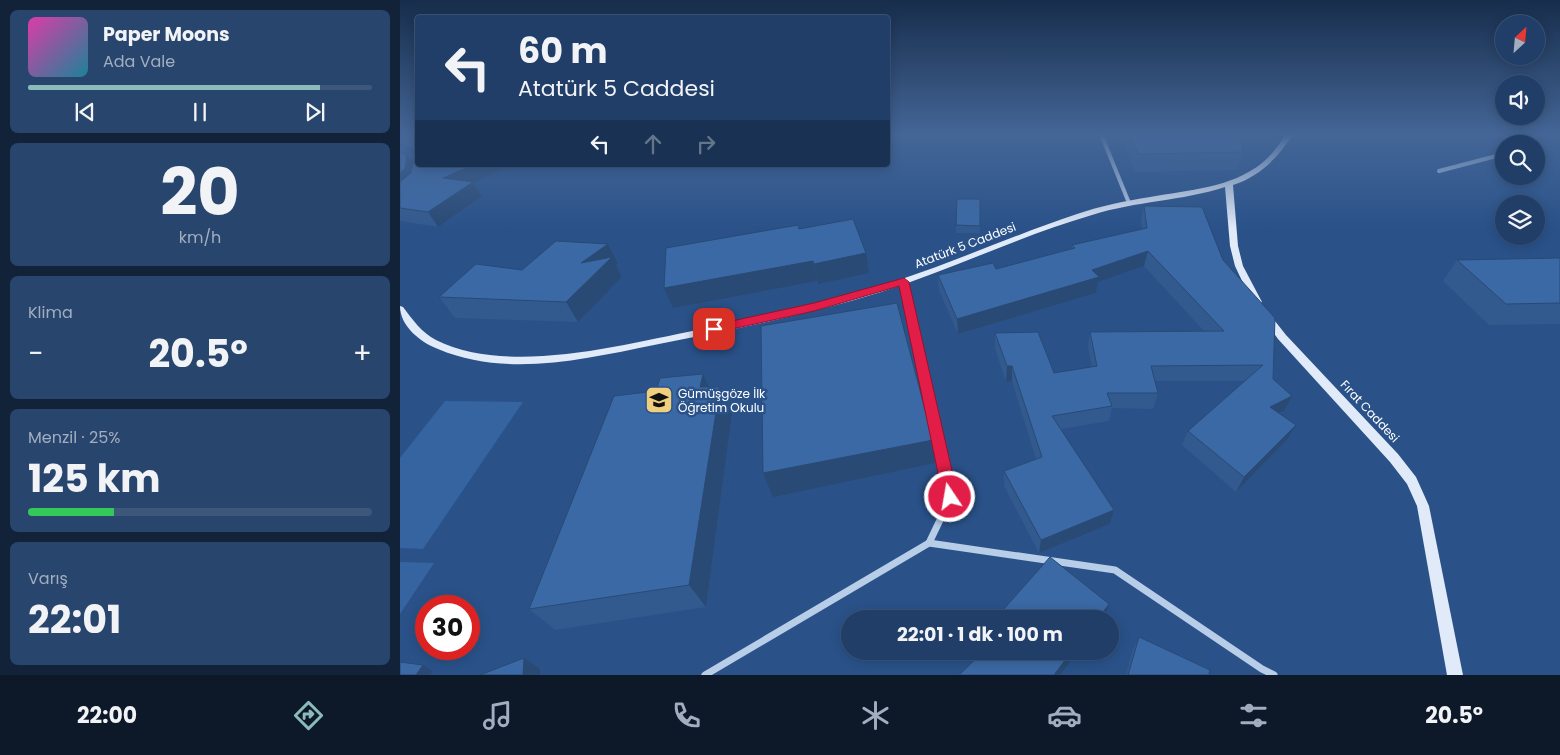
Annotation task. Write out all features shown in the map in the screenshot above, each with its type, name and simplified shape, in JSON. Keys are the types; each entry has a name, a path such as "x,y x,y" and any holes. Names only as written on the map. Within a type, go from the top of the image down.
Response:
{"main road":[{"name":"Atatürk 5 Caddesi","path":"400,309 415,330 432,342 454,352 488,358 528,360 573,356 732,326 814,307 904,282 1042,228 1091,212 1129,203 1200,192 1229,185 1248,176 1262,166"},
{"name":"Fırat Caddesi","path":"1229,185 1234,246 1239,266 1259,306 1282,337 1366,427 1412,481 1423,506 1455,675"}],"street":[{"path":"1114,166 1129,203"},
{"path":"1439,171 1460,166"},
{"path":"704,675 929,542 950,497 904,282"},
{"path":"929,542 1115,570 1262,669 1274,675"}],"shaded area":[{"path":"445,401 523,402 423,549 400,548 400,458"},
{"path":"400,562 434,563 400,614"}],"building":[{"path":"400,166 406,166 405,169 400,173"},
{"path":"412,166 468,167 443,178 473,182 428,212 400,208 400,182 411,173"},
{"path":"957,199 980,199 980,226 956,225"},
{"path":"1144,206 1202,207 1223,260 1275,318 1273,379 1292,396 1270,407 1296,425 1244,477 1188,431 1263,365 1151,366 1158,393 1107,393 1112,406 1052,416 1114,510 1041,540 1004,471 1042,457 1012,366 1007,366 995,333 1038,332 1054,373 1097,366 1090,332 1224,331 1148,251 1092,270 1099,277 957,319 938,275 993,263 996,269 1075,248 1072,245 1147,228"},
{"path":"853,219 866,253 814,264 813,261 664,288 666,248 798,225 799,229"},
{"path":"556,241 608,244 581,263 612,257 566,302 439,297 476,264 522,270"},
{"path":"1560,258 1560,303 1506,304 1457,260"},
{"path":"897,303 933,440 763,473 761,326"},
{"path":"703,374 700,387 720,387 689,585 529,609 614,396 656,391 660,378"},
{"path":"1050,557 1109,604 1105,610 1003,610"},
{"path":"1139,637 1210,670 1209,674 1211,675 1128,675"},
{"path":"524,658 523,675 480,675"},
{"path":"975,660 1065,660 1054,675 959,675"},
{"path":"400,662 423,665 416,675 400,675"}],"place":[{"name":"Gümüşgöze İlk Öğretim Okulu","path":"659,400"}],"route":[{"path":"714,329 814,307 904,282 950,497"}]}
